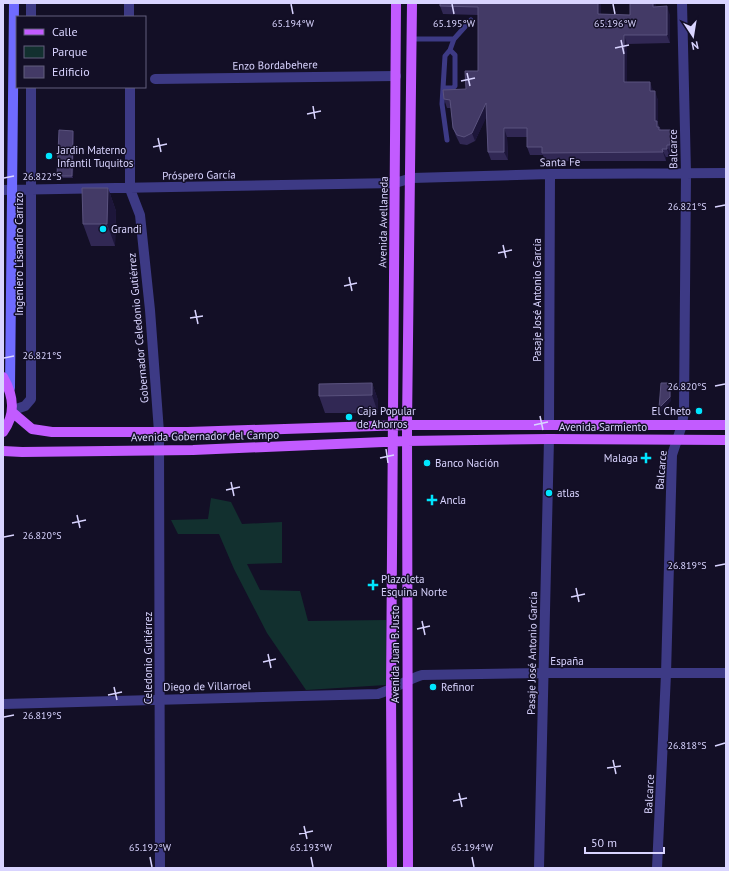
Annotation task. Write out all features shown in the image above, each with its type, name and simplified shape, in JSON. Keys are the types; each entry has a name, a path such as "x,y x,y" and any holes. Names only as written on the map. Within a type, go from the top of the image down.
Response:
{"main road":[{"path":"3,432 8,425 12,411 10,388 8,190 14,3"},
{"name":"Avenida Avellaneda","path":"393,441 396,3"},
{"path":"407,441 412,178 412,3"},
{"path":"3,377 10,388"},
{"name":"Avenida Gobernador del Campo","path":"12,411 27,426 44,432 159,432 407,425"},
{"name":"Avenida Sarmiento","path":"407,425 726,425"},
{"name":"Avenida Sarmiento","path":"407,441 549,439 726,440"},
{"name":"Avenida Juan B. Justo","path":"392,868 391,690 393,441"},
{"name":"Avenida Gobernador del Campo","path":"3,451 193,450 407,441"},
{"name":"Avenida Juan B. Justo","path":"407,441 408,868"}],"street":[{"path":"31,3 31,16"},
{"path":"129,3 129,16"},
{"name":"Balcarce","path":"657,868 666,674 672,455 682,425 684,411 686,173 682,3"},
{"name":"Enzo Bordabehere","path":"155,79 396,76"},
{"name":"Ingeniero Lisandro Carrizo","path":"12,411 25,406 31,398 31,88"},
{"name":"Gobernador Celedonio Gutiérrez","path":"130,88 130,189 140,215 150,310 159,449"},
{"name":"Santa Fe","path":"395,183 412,178 550,174 726,173"},
{"name":"Pasaje José Antonio García","path":"549,425 550,174"},
{"name":"Próspero García","path":"8,190 130,189 395,183"},
{"name":"Pasaje José Antonio García","path":"539,868 549,439"},
{"name":"Celedonio Gutiérrez","path":"159,449 160,868"},
{"name":"España","path":"408,679 422,676 544,673 726,673"},
{"name":"Diego de Villarroel","path":"3,704 378,694 391,690 408,679"}],"lane":[{"path":"447,140 442,104 445,56 450,50 454,39 471,20"},
{"path":"412,39 454,39"},
{"path":"444,88 453,88 455,86 455,55 450,50"}],"green space":[{"path":"211,498 231,502 242,524 282,522 282,563 247,564 260,590 300,591 308,621 386,620 386,685 306,690 267,633 234,569 219,534 178,534 171,520 208,519"}],"building":[{"path":"440,3 598,3 598,14 630,15 630,3 653,3 653,7 667,6 667,35 624,35 624,82 650,82 650,91 655,91 655,121 657,121 657,127 659,127 659,130 671,130 670,145 667,145 667,149 662,149 663,152 542,153 542,147 527,147 527,128 504,128 504,152 488,152 486,103 472,133 464,137 457,135 453,128 450,100 444,99 443,90 466,89 465,71 478,71 478,7 440,6"},
{"path":"59,130 73,131 72,176 57,176"},
{"path":"82,188 108,188 107,224 83,224"},
{"path":"372,383 372,395 319,396 319,384"},
{"path":"661,383 670,383 670,397 659,408"}],"place":[{"name":"Jardin Materno Infantil Tuquitos","path":"49,156"},
{"name":"Grandi","path":"103,229"},
{"name":"El Cheto","path":"699,411"},
{"name":"Caja Popular de Ahorros","path":"349,417"},
{"name":"Malaga","path":"646,458"},
{"name":"Banco Nación","path":"427,463"},
{"name":"atlas","path":"549,493"},
{"name":"Ancla","path":"432,500"},
{"name":"Plazoleta Esquina Norte","path":"373,585"},
{"name":"Refinor","path":"433,687"}]}
